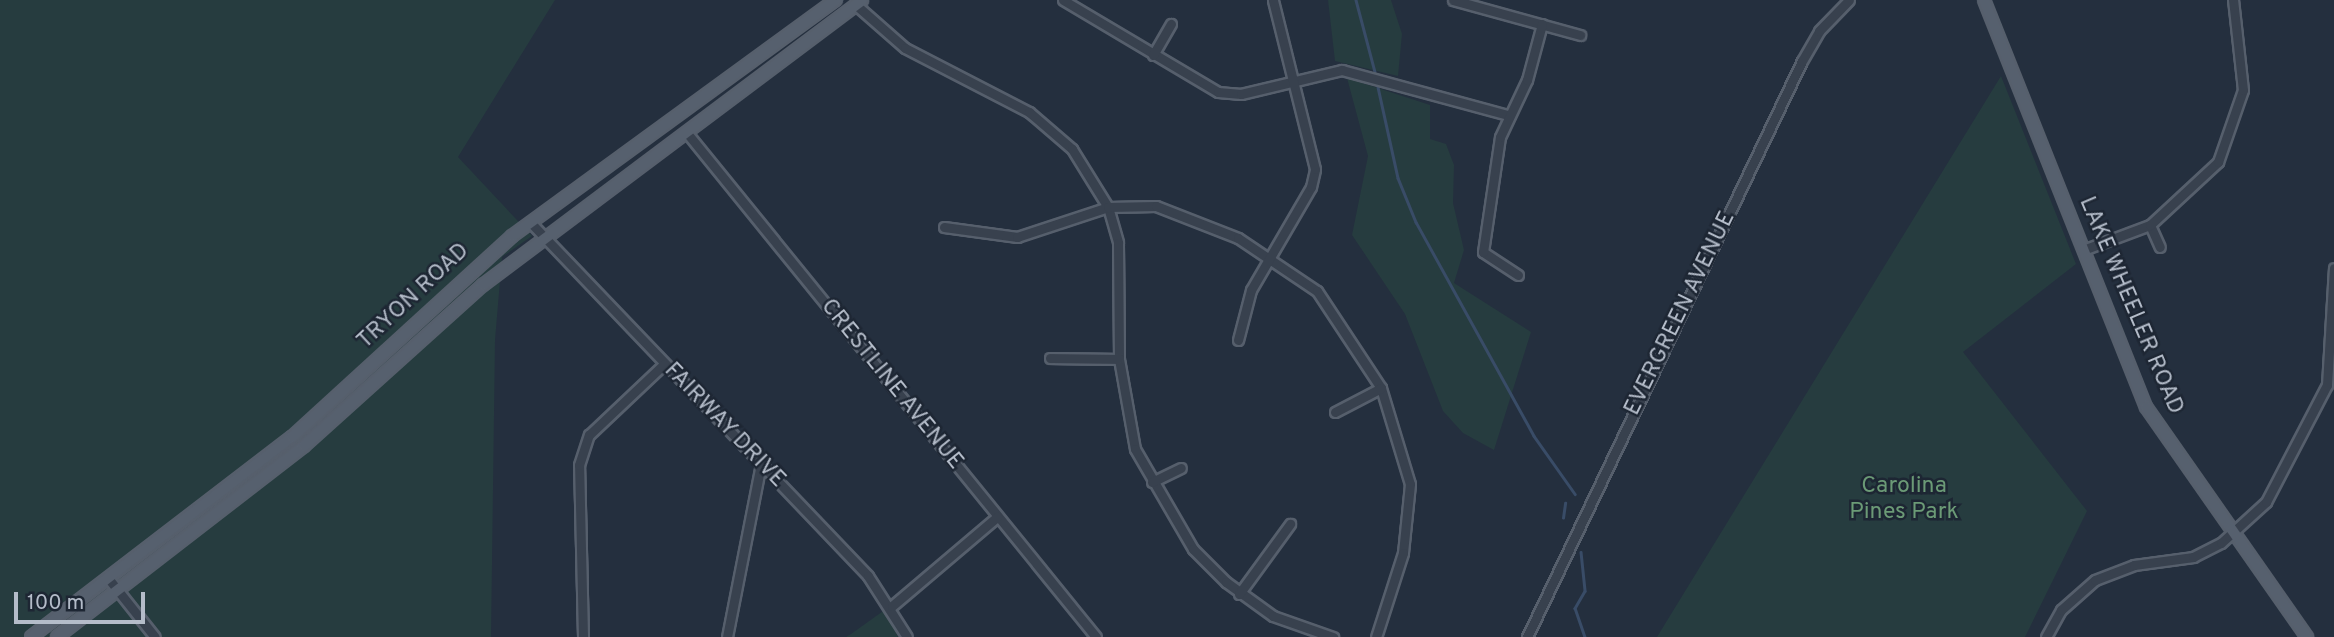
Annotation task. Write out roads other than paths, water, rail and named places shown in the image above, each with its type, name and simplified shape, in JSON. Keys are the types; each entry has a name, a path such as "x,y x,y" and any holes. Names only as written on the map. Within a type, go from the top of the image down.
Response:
{"main road":[{"name":"TRYON ROAD","path":"30,637 292,436 530,222 836,0"},
{"name":"LAKE WHEELER ROAD","path":"1983,0 2150,415 2232,535 2307,637"},
{"name":"TRYON ROAD","path":"57,637 304,446 462,303 859,2"}],"street":[{"path":"1063,0 1218,92 1241,94 1342,70 1508,115"},
{"path":"1238,340 1251,290 1311,187 1315,169 1273,0"},
{"path":"1453,0 1580,35"},
{"name":"EVERGREEN AVENUE","path":"1527,637 1802,61 1819,31 1849,0"},
{"path":"2083,250 2150,225 2205,179 2228,143 2244,64 2233,0"},
{"path":"859,2 905,48 1052,128 1108,207 1118,243 1119,359 1135,449 1152,482 1193,549 1239,594 1273,616 1332,637"},
{"path":"1153,55 1171,24"},
{"path":"1518,275 1483,252 1508,115 1527,80 1542,24"},
{"name":"CRESTLINE AVENUE","path":"687,133 1096,637"},
{"path":"944,227 1017,237 1108,207 1174,209 1269,255 1341,318 1381,388 1405,456 1410,497 1403,553 1376,637"},
{"name":"FAIRWAY DRIVE","path":"530,222 892,606 907,637"},
{"path":"2150,225 2160,247"},
{"path":"2046,637 2061,610 2095,580 2134,565 2193,557 2232,535 2274,491 2331,386 2334,268"},
{"path":"1050,358 1119,359"},
{"path":"583,637 579,465 589,435 664,364"},
{"path":"1335,412 1381,388"},
{"path":"727,637 761,464"},
{"path":"1152,482 1181,468"},
{"path":"892,606 997,517"},
{"path":"1239,594 1290,523"},
{"path":"108,578 155,637"}],"waterway":[{"path":"1356,0 1375,72"},
{"path":"1378,87 1398,178 1416,222 1534,436 1575,494"},
{"path":"1563,518 1565,503"},
{"path":"1581,552 1585,591 1575,608 1585,637"}],"park label":[{"name":"Carolina Pines Park","path":"1904,500"}]}
